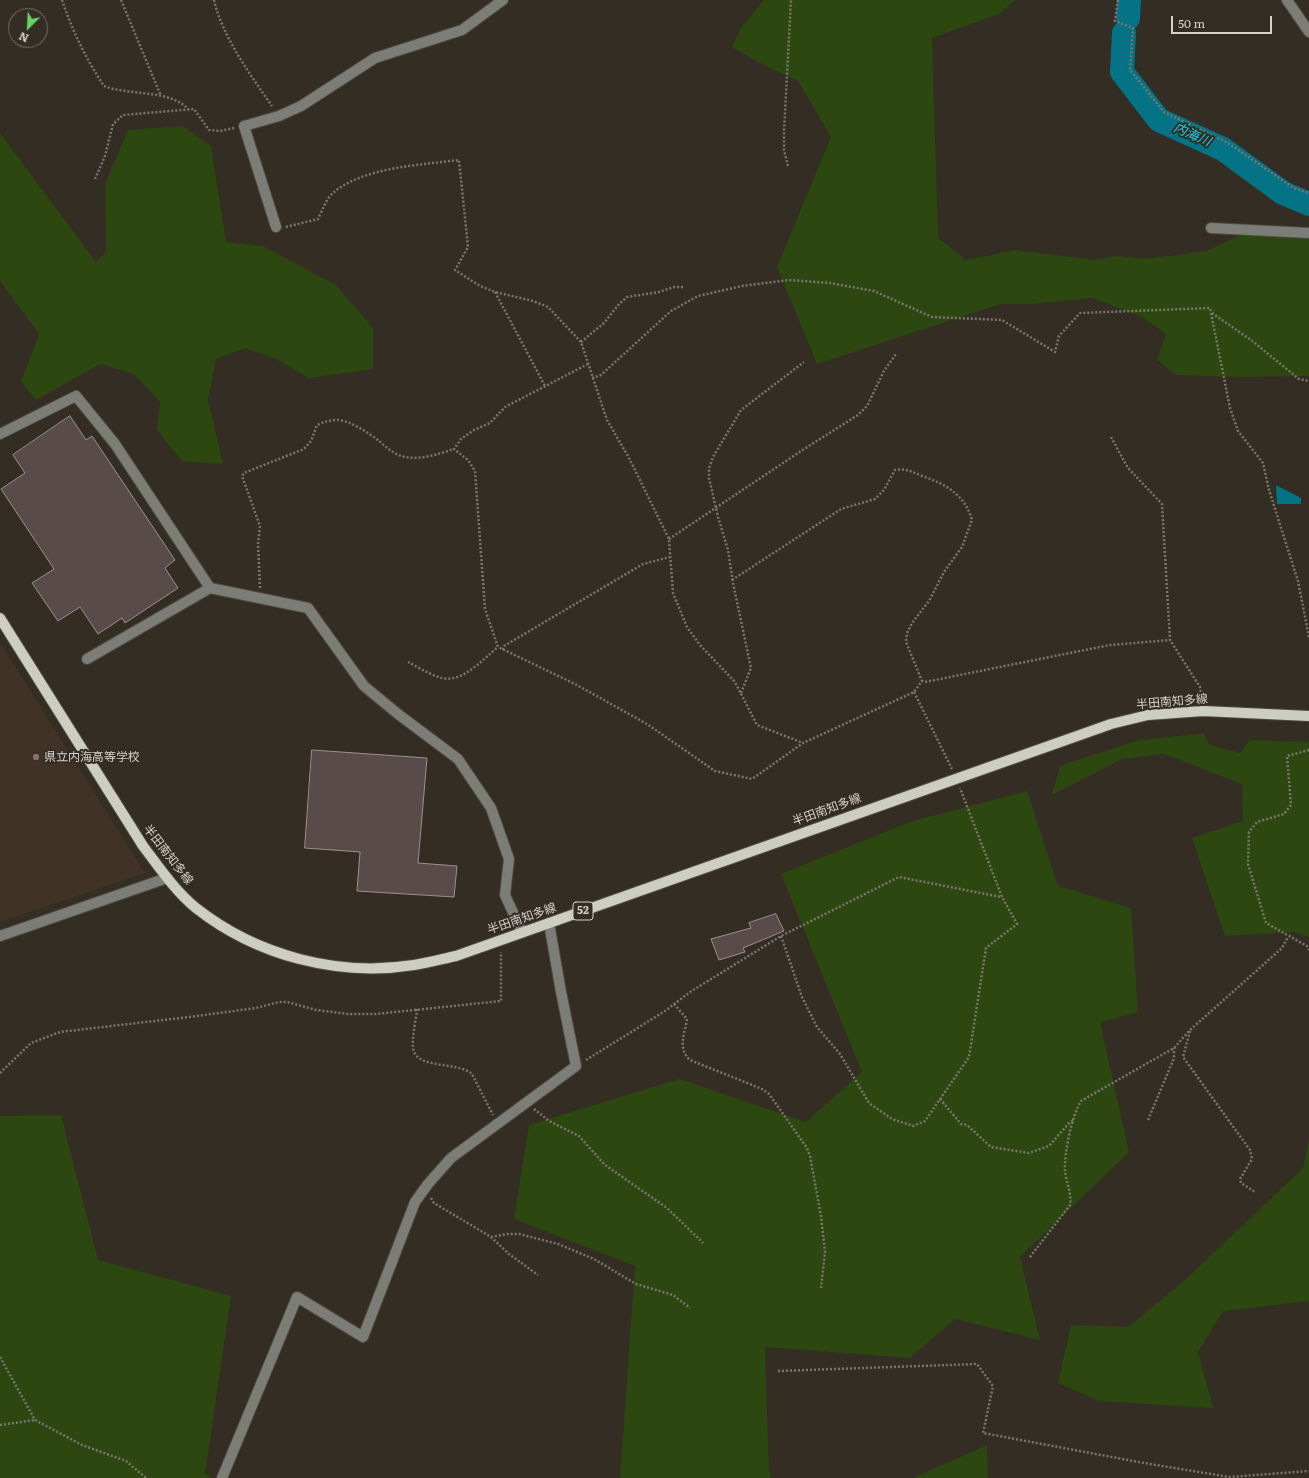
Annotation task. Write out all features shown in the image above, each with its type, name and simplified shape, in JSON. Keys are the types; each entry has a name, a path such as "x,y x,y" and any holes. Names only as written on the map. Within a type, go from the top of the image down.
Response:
{"main road":[{"name":"半田南知多線","path":"0,618 114,802 143,846 167,878 196,907 240,936 272,951 310,962 344,968 380,968 414,965 456,956 1111,724 1148,715 1203,711 1309,716"}],"street":[{"path":"276,227 244,126 279,116 323,93 375,58 462,30 503,0"},
{"path":"1286,0 1309,32"},
{"path":"1211,228 1309,233"},
{"path":"0,434 76,396 115,444 210,588"},
{"path":"87,659 210,588 308,608 364,686 398,714 458,759 491,808 509,858 506,895 522,932"},
{"path":"0,936 167,878"},
{"path":"222,1478 297,1297 363,1336 415,1202 427,1185 451,1158 576,1066 549,923"}],"path":[{"path":"62,0 67,15 90,65 104,86 132,93 172,98 184,104 189,110"},
{"path":"121,0 161,96"},
{"path":"214,0 216,10 245,66 279,116"},
{"path":"788,166 784,150 784,131 791,0"},
{"path":"1118,0 1115,21 1133,28 1130,70 1164,112 1228,143 1294,188 1309,193"},
{"path":"95,179 105,156 113,124 123,115 194,109 209,130 220,131 244,126"},
{"path":"276,227 288,228 318,219 332,193 357,179 393,169 459,160 468,247 455,270 480,286 495,292 534,301 548,307 581,342 606,420 629,458 669,539 673,593 688,627 700,645 735,682 757,725 803,743"},
{"path":"592,378 601,375 671,311 698,296 742,286 789,280 830,283 874,291 932,317 1002,320 1055,352 1059,336 1080,313 1210,308 1230,408 1238,431 1263,462 1269,490 1298,581 1309,637"},
{"path":"581,342 604,324 618,304 628,297 659,292 674,287 683,287"},
{"path":"495,292 545,386"},
{"path":"1211,313 1251,340 1299,379 1309,381"},
{"path":"669,539 858,415 867,406 884,371 896,354"},
{"path":"741,693 751,668 732,580 728,550 709,478 713,456 741,410 804,362"},
{"path":"260,598 261,580 258,544 260,526 242,476 244,472 264,466 304,449 311,441 317,425 329,420 340,420 352,425 373,437 389,450 406,457 438,454 454,449 462,439 474,430 490,423 505,407 588,364"},
{"path":"1110,437 1128,468 1162,504 1170,640 1200,687 1203,711"},
{"path":"454,449 468,460 475,471 485,609 498,647 575,684 647,724 716,771 752,779 803,743 914,692 922,681"},
{"path":"732,580 841,509 875,499 884,490 895,470 903,469 940,482 965,502 972,520 962,547 944,572 929,601 912,623 907,633 906,642 922,681"},
{"path":"503,650 504,646 643,564 670,557"},
{"path":"922,681 925,682 1110,646 1170,640"},
{"path":"408,662 443,678 453,678 464,674 498,647"},
{"path":"781,936 802,997 817,1027 840,1054 869,1103 892,1119 914,1126 925,1121 969,1057 986,948 1017,924 1002,897 956,778 914,692"},
{"path":"1309,750 1287,756 1291,805 1284,814 1257,822 1249,832 1248,864 1266,923 1288,937 1307,946 1309,950"},
{"path":"576,1066 674,1004 690,992 781,936 899,877 1002,897"},
{"path":"1030,1257 1070,1205 1071,1200 1065,1173 1065,1162 1076,1109 1081,1101 1174,1048 1190,1030 1282,948 1288,937"},
{"path":"0,1073 32,1043 60,1032 256,1008 280,1002 287,1002 316,1010 348,1014 417,1010 501,1001 501,940"},
{"path":"674,1004 687,1019 682,1046 684,1054 690,1060 762,1089 769,1094 807,1148 816,1181 821,1216 824,1252 821,1288"},
{"path":"417,1010 413,1047 417,1056 427,1062 456,1066 467,1070 472,1074 496,1124"},
{"path":"1190,1030 1183,1057 1250,1150 1252,1160 1241,1174 1240,1179 1241,1183 1255,1192"},
{"path":"1148,1120 1174,1058 1174,1048"},
{"path":"940,1099 961,1124 967,1125 991,1147 1029,1153 1049,1146 1070,1122 1073,1121"},
{"path":"526,1102 549,1121 580,1136 605,1165 667,1208 703,1243"},
{"path":"427,1185 430,1197 434,1203 491,1237 509,1254 538,1275"},
{"path":"491,1237 519,1234 558,1244 594,1260 636,1284 673,1295 690,1308"},
{"path":"0,1357 35,1420 82,1445 126,1461 146,1478"},
{"path":"778,1371 977,1364 993,1386 983,1433 1229,1477 1309,1471"},
{"path":"0,1425 35,1420"}],"shaded area":[{"name":"県立内海高等学校","path":"0,642 145,873 0,922"}],"green space":[{"path":"764,0 1015,0 999,14 932,38 938,238 966,260 1015,250 1094,260 1116,256 1144,259 1207,251 1240,235 1309,227 1309,376 1236,377 1176,375 1157,360 1166,334 1142,317 1092,298 1032,304 1001,304 817,364 777,267 831,137 798,81 762,64 732,47 741,28"},
{"path":"183,126 211,146 226,242 263,246 336,285 373,328 373,369 309,378 276,359 245,348 216,359 208,400 223,464 182,461 157,430 160,402 134,374 100,364 36,400 21,382 39,334 0,281 0,133 96,262 106,251 105,184 128,130"},
{"path":"1204,733 1209,745 1240,753 1250,740 1309,742 1309,937 1294,932 1225,936 1192,838 1243,821 1242,784 1164,754 1122,759 1052,795 1060,766 1136,741"},
{"path":"1027,791 1058,886 1131,908 1138,1012 1100,1022 1129,1152 1020,1257 1040,1340 955,1319 910,1358 765,1347 769,1470 771,1478 620,1478 635,1266 514,1219 529,1125 679,1079 806,1122 862,1072 781,874 910,822"},
{"path":"61,1115 98,1260 231,1296 205,1474 211,1478 0,1478 0,1116"},
{"path":"1309,1140 1309,1301 1223,1311 1198,1352 1213,1408 1100,1401 1058,1383 1071,1325 1128,1327 1184,1281 1303,1168"},
{"path":"987,1445 988,1478 913,1478"}],"water":[{"path":"1276,485 1301,498 1301,504 1277,504"}],"building":[{"path":"70,416 86,440 92,436 175,560 165,568 178,588 125,623 122,618 98,634 80,607 58,621 32,583 54,569 1,489 25,473 13,455"},
{"path":"312,750 427,758 418,863 457,866 454,897 357,891 360,852 305,848"},
{"path":"776,914 784,931 743,948 745,952 719,960 711,939 751,928 749,923"}],"waterway":[{"name":"内海川","path":"1128,18 1129,0"},
{"name":"内海川","path":"1124,33 1122,72 1159,120 1223,149 1283,193 1309,204"}],"place":[{"name":"県立内海高等学校","path":"36,757"}]}
